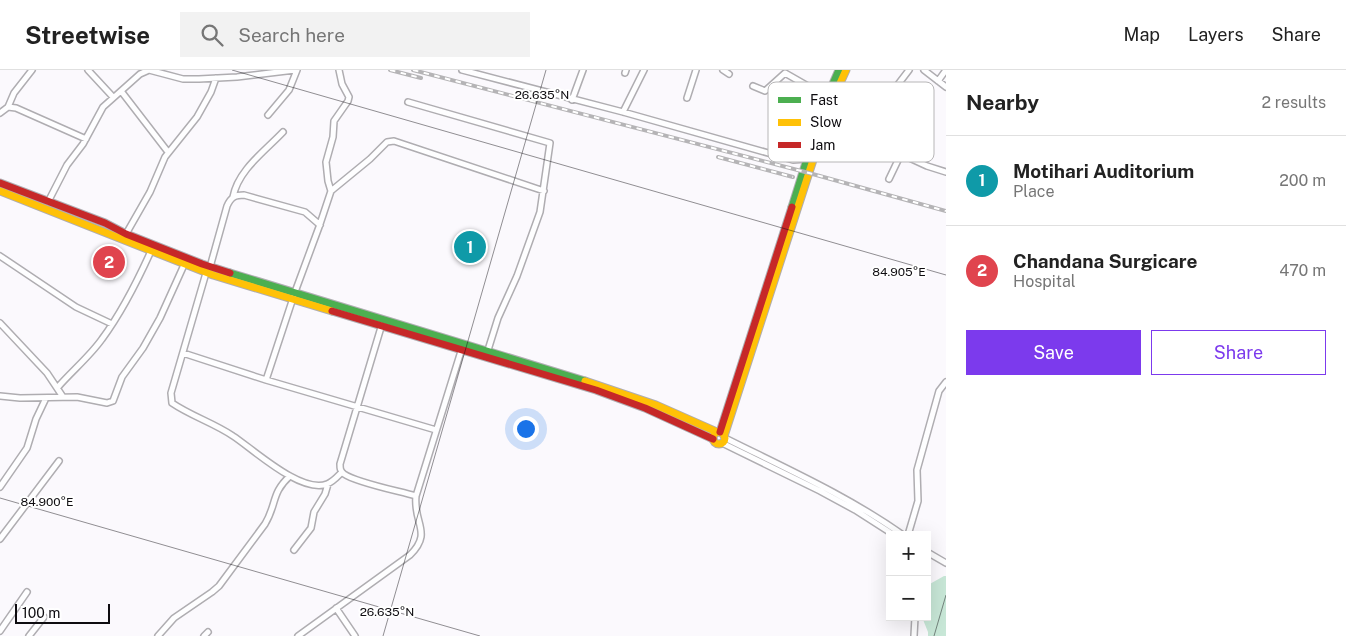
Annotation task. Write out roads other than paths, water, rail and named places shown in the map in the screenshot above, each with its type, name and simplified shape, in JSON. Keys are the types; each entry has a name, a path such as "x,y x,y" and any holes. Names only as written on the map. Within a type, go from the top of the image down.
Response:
{"main road":[{"path":"834,82 839,70"},
{"path":"840,82 846,70"},
{"path":"722,436 806,162"},
{"path":"0,192 184,264 463,346 596,390 645,408 713,439 715,443 722,436 812,162"},
{"path":"0,184 105,223 208,270"},
{"path":"463,346 488,350 636,398 722,436"}],"street":[{"path":"0,113 8,107 14,93 32,70"},
{"path":"88,70 113,97"},
{"path":"48,202 67,165 86,139 103,107 140,74 149,70 183,79 216,78 296,70 289,90 268,115"},
{"path":"331,190 326,162 333,137 334,121 349,97 342,84 339,70"},
{"path":"462,70 623,112 768,153"},
{"path":"572,100 583,70"},
{"path":"623,112 644,70"},
{"path":"687,98 696,70"},
{"path":"723,70 729,74"},
{"path":"900,82 909,70"},
{"path":"924,70 946,87"},
{"path":"938,81 946,70"},
{"path":"775,82 785,73 801,82"},
{"path":"126,234 150,192 168,152 197,117 211,92 216,78"},
{"path":"753,86 765,91 768,88"},
{"path":"121,91 168,152"},
{"path":"408,102 549,142 550,144 540,212 517,276 498,318 488,350"},
{"path":"8,107 16,108 86,139"},
{"path":"283,132 243,174 236,184 233,197 227,206 170,400 172,403 233,436 273,466 290,476 308,483 328,484"},
{"path":"266,380 331,190 388,142 392,140 544,191"},
{"path":"889,179 897,162"},
{"path":"918,162 946,172"},
{"path":"233,197 244,196 294,209 309,215 320,225"},
{"path":"58,387 101,341 126,303 151,251"},
{"path":"0,256 76,307 112,324"},
{"path":"0,396 20,398 77,397 108,403 113,401 122,377 160,318 184,264"},
{"path":"382,322 340,464 342,472 352,478 416,496"},
{"path":"0,323 47,373 63,397"},
{"path":"298,636 410,555 419,545 422,538 415,511 416,496 463,346"},
{"path":"183,353 266,380 436,430"},
{"path":"909,531 918,501 917,470 939,390 946,382"},
{"path":"0,487 27,448 34,424 46,398"},
{"path":"722,436 855,510 888,531"},
{"path":"722,436 831,492 897,531"},
{"path":"0,539 59,460"},
{"path":"294,550 311,528 314,512 326,494 328,484 342,472"},
{"path":"158,636 182,612 216,589 265,524 277,489 290,476"},
{"path":"931,554 946,563"},
{"path":"0,631 27,592"},
{"path":"336,608 355,636"},
{"path":"29,636 44,617"},
{"path":"914,636 915,621"}],"railway":[{"path":"390,70 421,78"},
{"path":"413,70 809,173 946,211"},
{"path":"718,157 793,177"}],"place":[{"name":"Motihari Auditorium","path":"470,247"},
{"name":"Chandana Surgicare","path":"109,262"}]}
